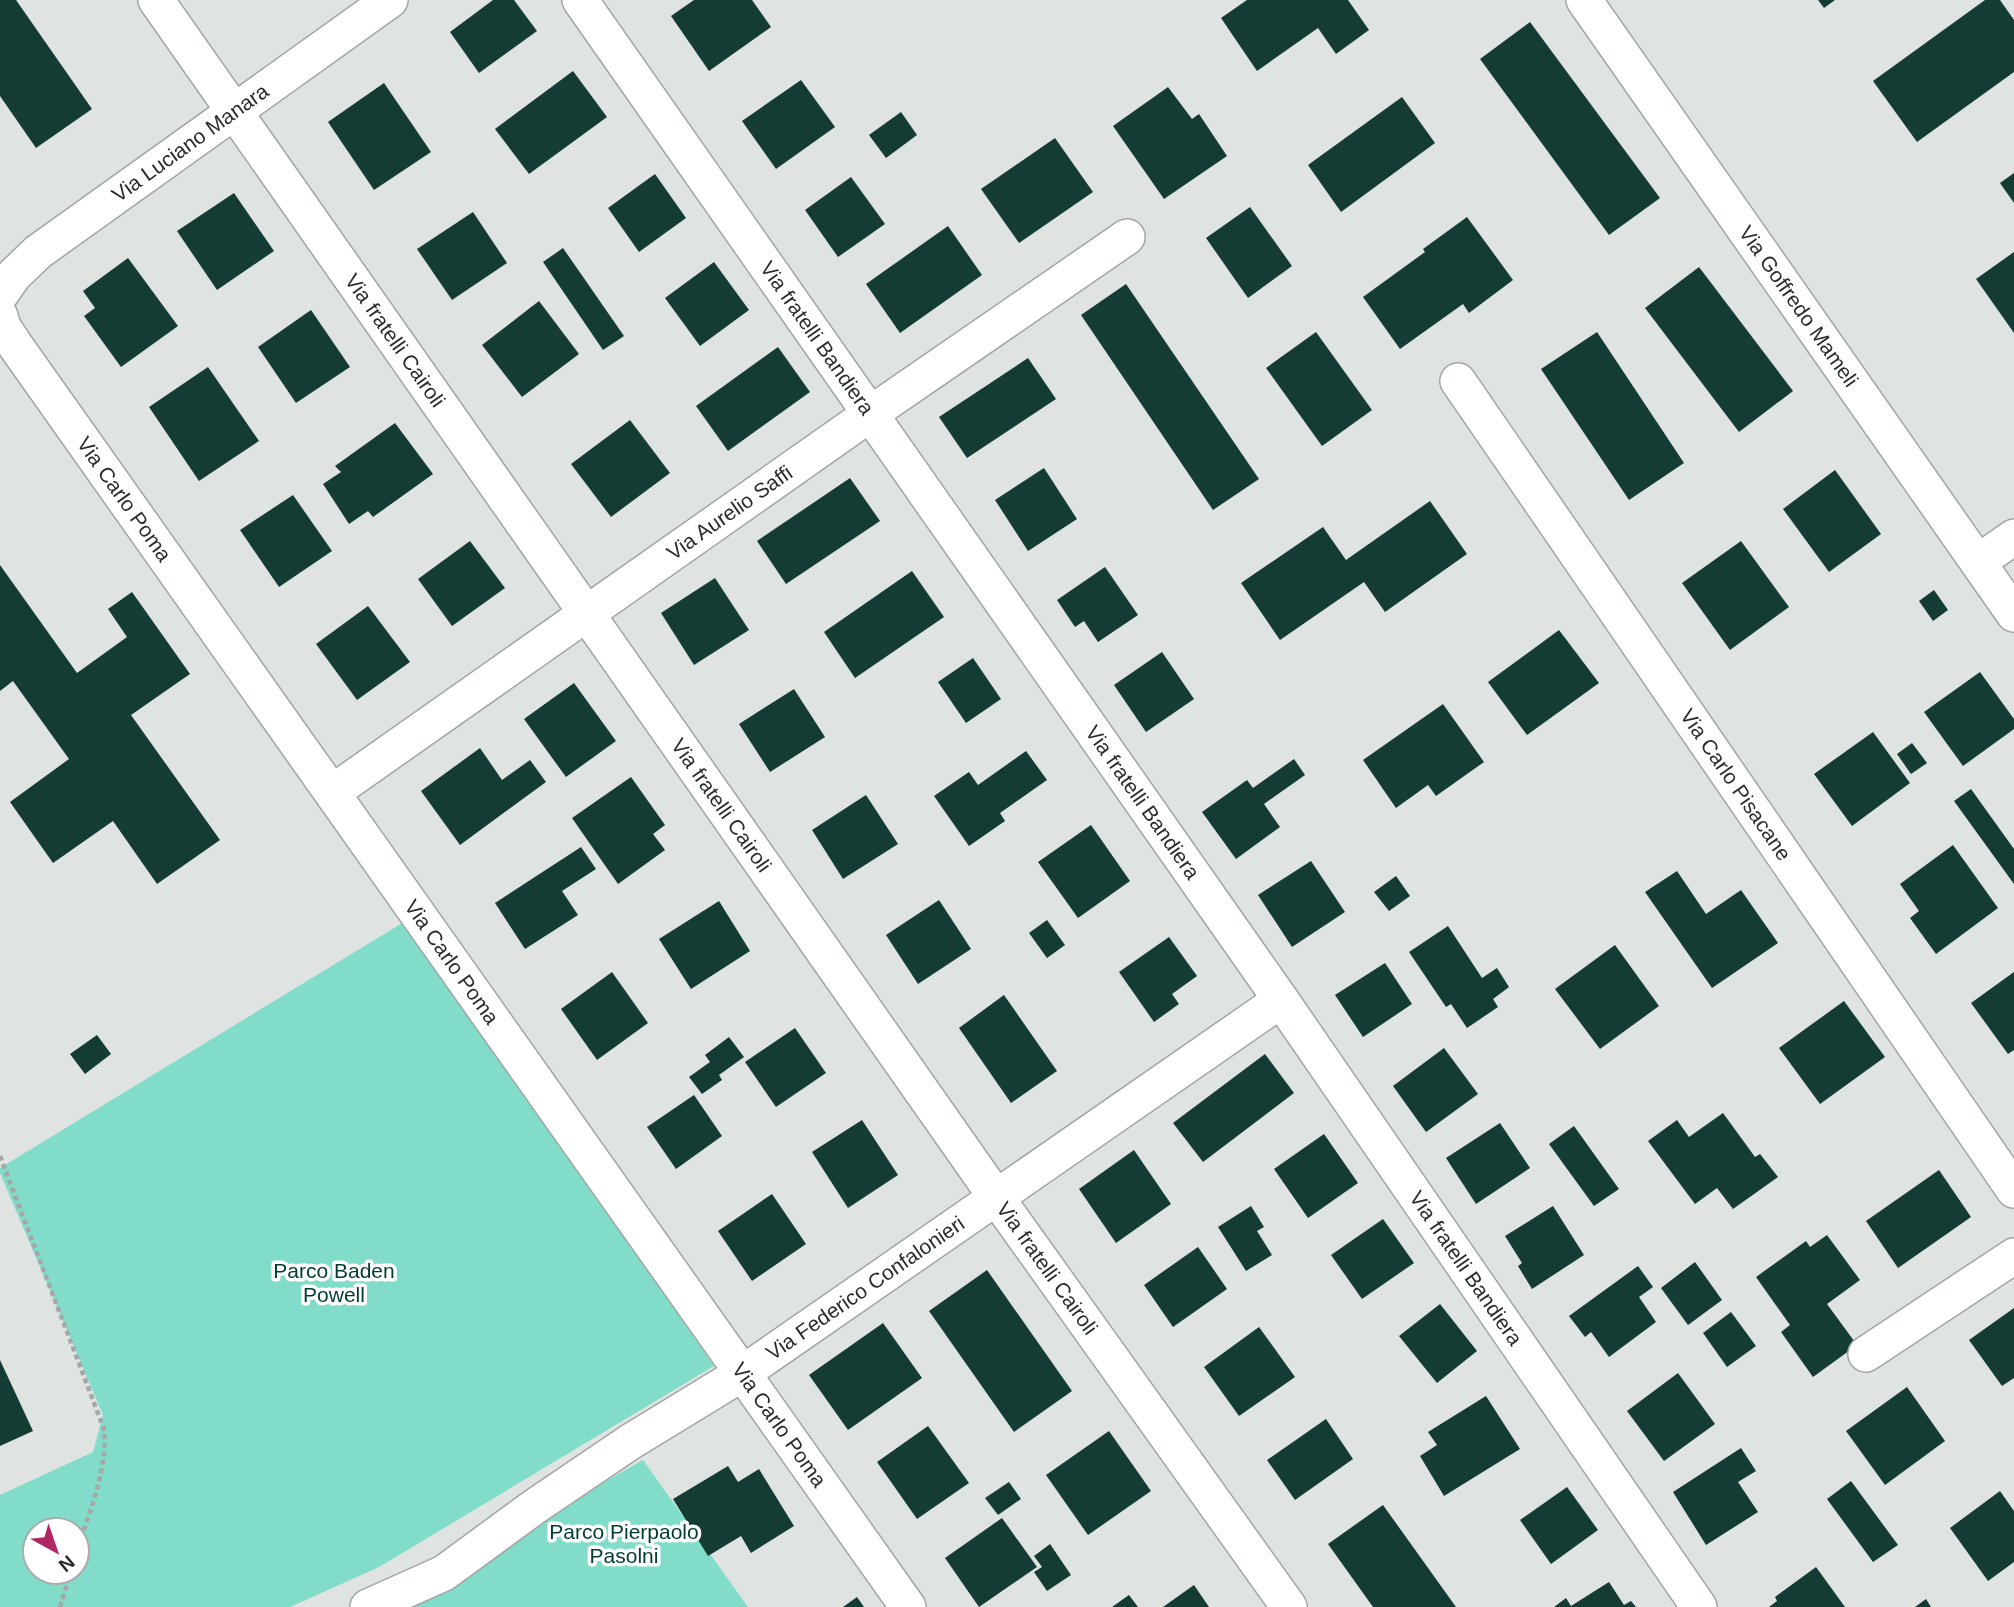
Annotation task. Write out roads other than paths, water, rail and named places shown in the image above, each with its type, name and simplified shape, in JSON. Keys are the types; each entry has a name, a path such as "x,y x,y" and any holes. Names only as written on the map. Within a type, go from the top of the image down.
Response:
{"street":[{"name":"Via fratelli Cairoli","path":"156,0 996,1197 1289,1607"},
{"name":"Via Luciano Manara","path":"0,295 13,275 38,252 390,0"},
{"name":"Via fratelli Bandiera","path":"580,0 1281,1000 1699,1607"},
{"name":"Via Goffredo Mameli","path":"1584,0 2014,614"},
{"name":"Via Aurelio Saffi","path":"333,792 870,414 1127,237"},
{"name":"Via Carlo Poma","path":"0,316 3,327 15,345 908,1607"},
{"name":"Via Carlo Pisacane","path":"1458,381 2014,1190"},
{"path":"1978,562 2014,537"},
{"name":"Via Federico Confalonieri","path":"368,1607 444,1573 534,1507 630,1442 743,1373 1281,1000"},
{"path":"1867,1354 2014,1256"}],"park label":[{"name":"Parco Baden Powell","path":"334,1283"},
{"name":"Parco Pierpaolo Pasolni","path":"624,1544"}]}
